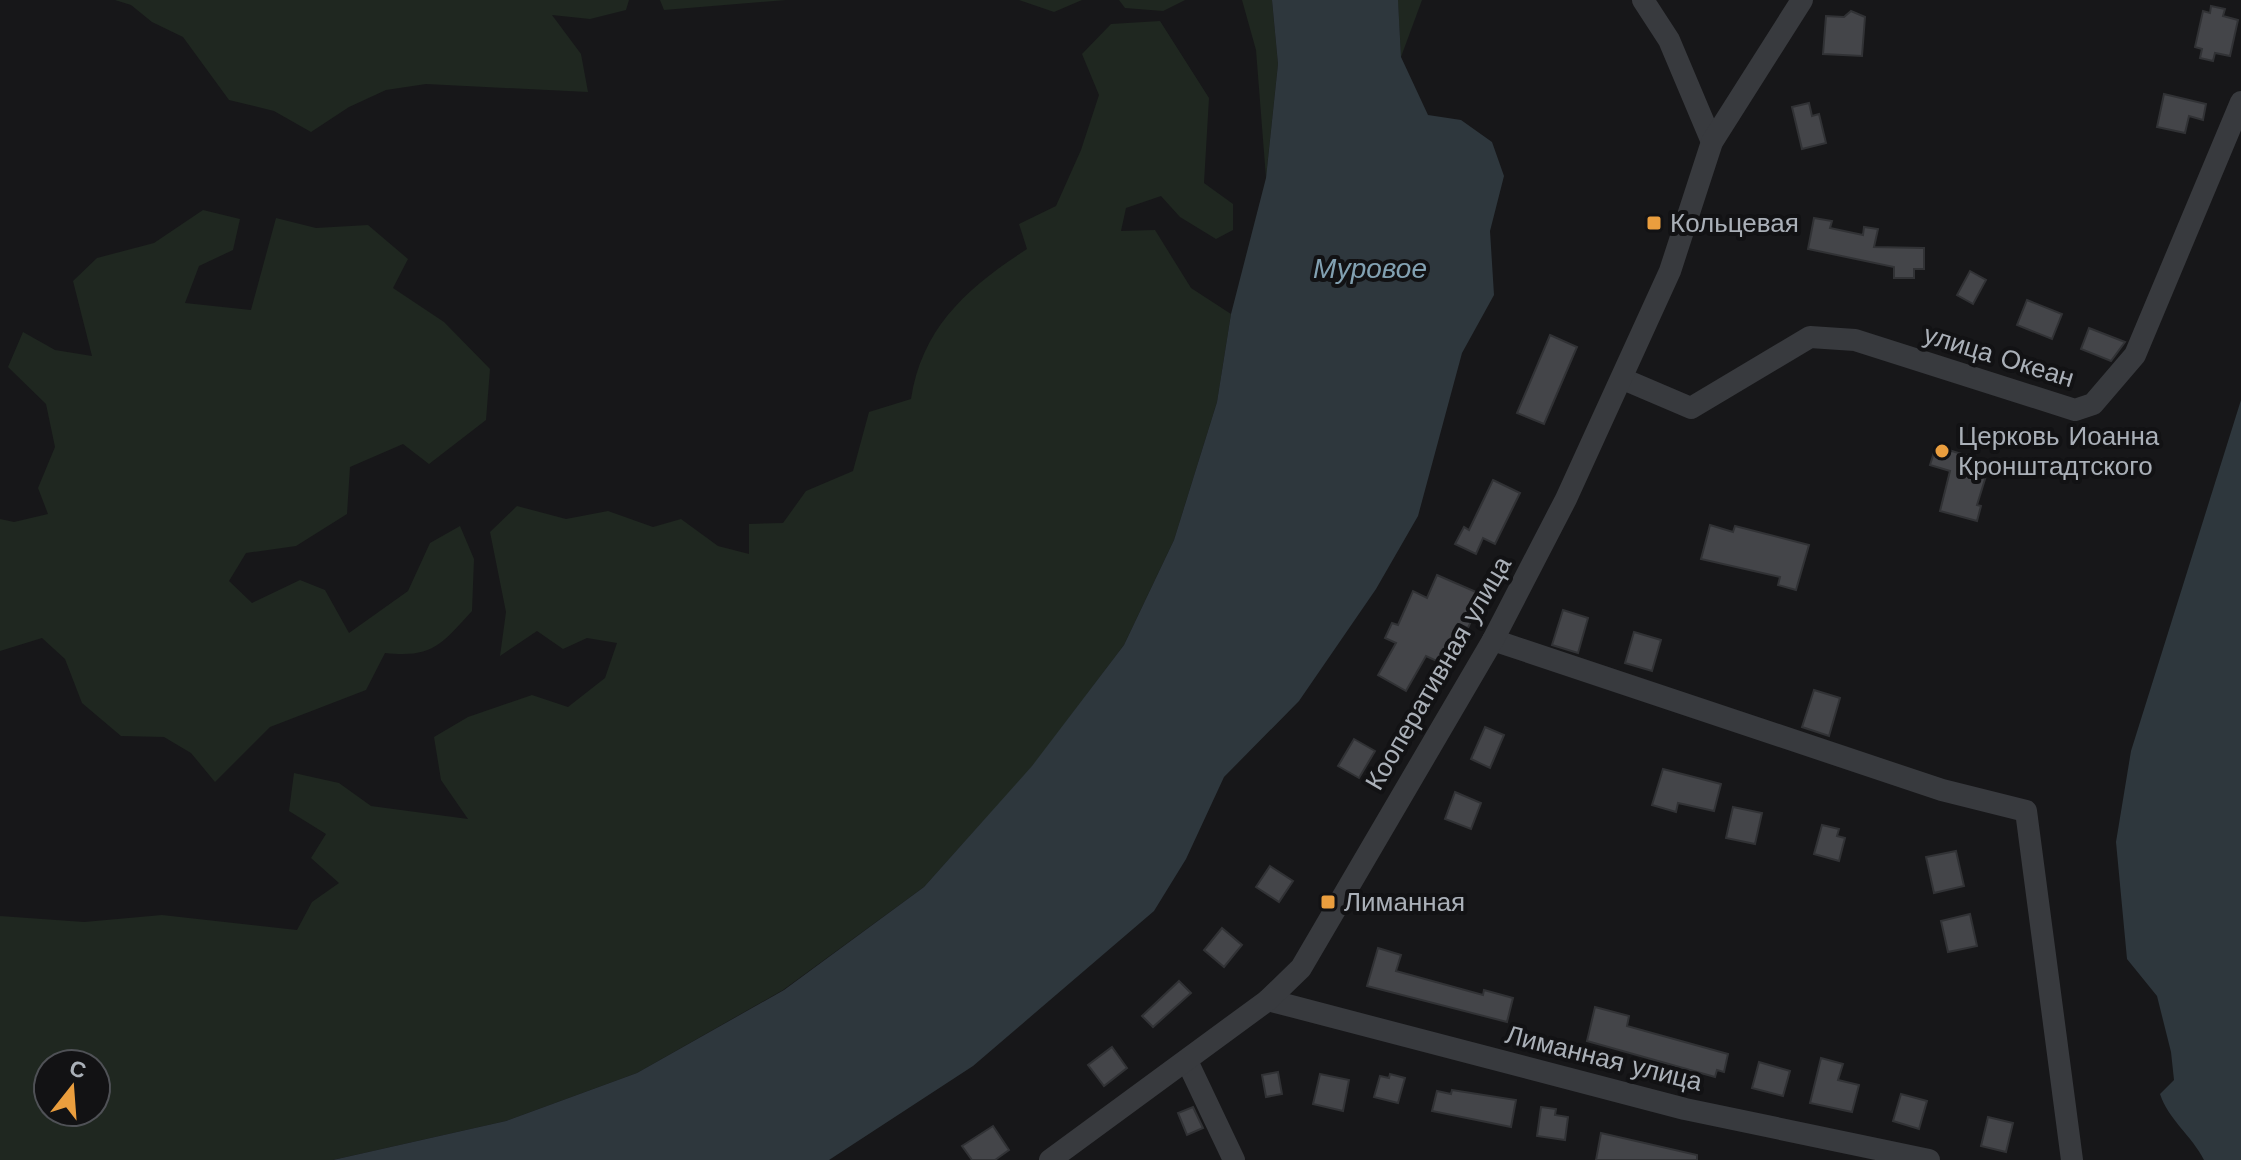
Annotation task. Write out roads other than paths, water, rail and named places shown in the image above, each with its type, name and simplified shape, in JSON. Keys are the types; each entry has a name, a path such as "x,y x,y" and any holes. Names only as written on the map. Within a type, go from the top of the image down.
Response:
{"street":[{"path":"1643,0 1669,40 1712,142"},
{"name":"Кооперативная улица","path":"1050,1160 1268,1000 1301,968 1493,640 1623,379 1670,271 1712,142 1802,0"},
{"name":"улица Океан","path":"1623,379 1691,408 1810,337 1855,340 2075,410 2084,409 2104,393 2135,355 2241,102"},
{"path":"1493,640 1942,790 2026,811 2072,1160"},
{"name":"Лиманная улица","path":"1268,1000 1685,1109 1929,1160"},
{"path":"1187,1061 1234,1160"}],"water":[{"name":"Муровое","path":"1272,0 1398,0 1401,57 1428,115 1461,120 1492,142 1504,176 1490,231 1494,295 1462,353 1418,516 1376,589 1299,701 1224,777 1186,859 1154,911 973,1066 829,1160 333,1160 506,1121 637,1073 784,990 924,887 1032,766 1124,645 1174,540 1217,402 1231,314 1266,178 1278,64"},
{"path":"2241,400 2241,1160 2204,1160 2160,1094 2174,1080 2171,1052 2157,996 2127,959 2116,842 2131,751"}],"place":[{"name":"Кольцевая","path":"1654,223"},
{"name":"Церковь Иоанна Кронштадтского","path":"1942,451"},
{"name":"Лиманная","path":"1328,902"}]}
